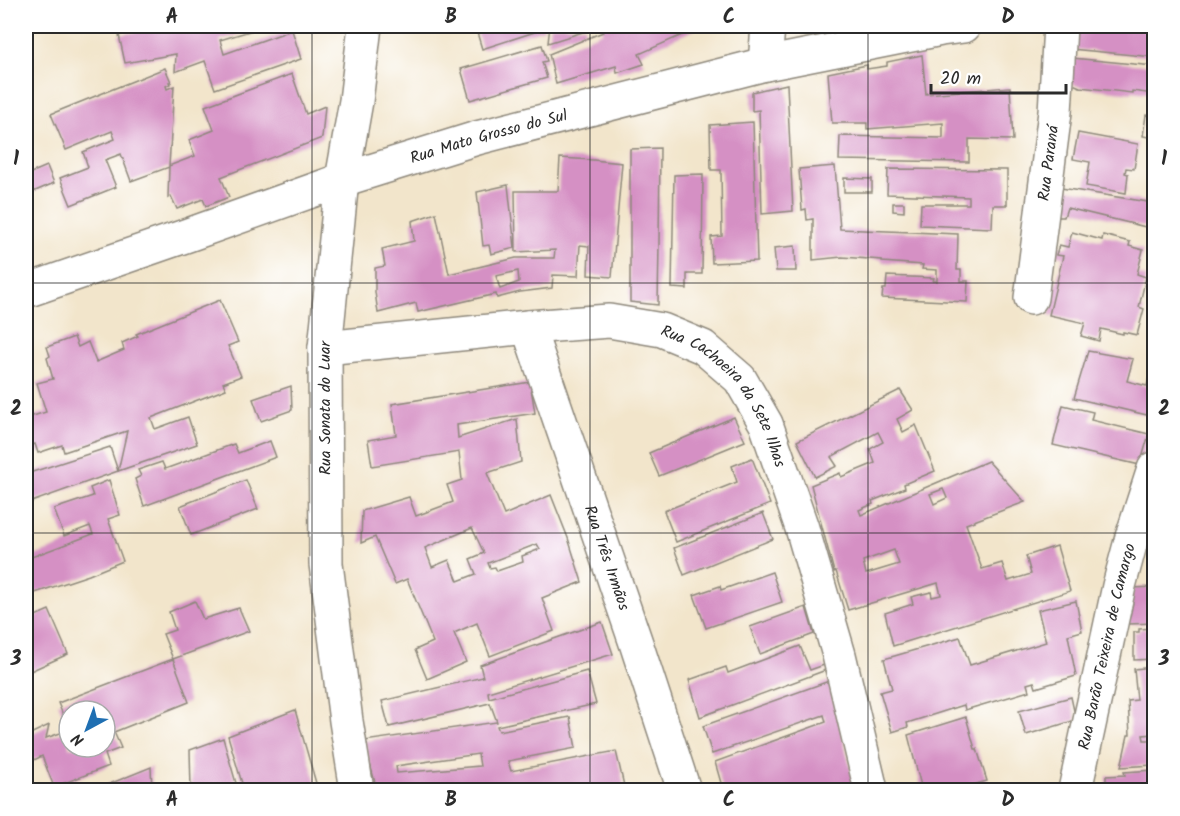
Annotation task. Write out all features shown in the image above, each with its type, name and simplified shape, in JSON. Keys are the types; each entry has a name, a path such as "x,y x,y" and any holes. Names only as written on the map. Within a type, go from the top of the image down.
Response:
{"street":[{"name":"Rua Sonata do Luar","path":"357,790 326,564 325,348 342,180 356,101 365,26"},
{"path":"765,64 768,26"},
{"name":"Rua Mato Grosso do Sul","path":"26,291 342,180 477,138 765,64 964,26"},
{"name":"Rua Paraná","path":"1031,298 1055,112 1060,26"},
{"name":"Rua Cachoeira da Sete Ilhas","path":"325,348 609,321 662,330 703,347 740,379 765,424 802,528 839,655 871,790"},
{"name":"Rua Três Irmãos","path":"528,327 633,632 684,790"},
{"name":"Rua Barão Teixeira de Camargo","path":"1076,790 1119,586 1132,537 1155,470"}],"building":[{"path":"170,26 266,26 220,40 224,54 292,30 301,59 215,89 205,61 175,72 176,54 125,63 119,35"},
{"path":"475,26 543,26 544,29 482,49"},
{"path":"550,26 584,26 586,31 548,43"},
{"path":"601,26 694,26 696,29 639,54 644,64 617,73 616,66 556,84 549,54 603,32"},
{"path":"1073,26 1145,29 1145,26 1154,26 1154,57 1071,49"},
{"path":"542,45 547,61 542,62 547,78 470,100 461,69"},
{"path":"922,55 926,94 1010,87 1013,140 969,139 969,162 839,160 840,136 943,138 943,123 867,129 867,123 832,123 828,73 867,65 867,69 887,66 887,62"},
{"path":"1072,58 1154,66 1154,94 1080,87 1068,82"},
{"path":"165,68 171,82 166,86 167,89 174,86 169,166 195,156 189,140 214,130 205,106 292,74 306,114 325,106 322,138 221,177 229,197 206,206 203,199 177,209 171,196 168,198 169,167 131,181 121,154 105,160 116,187 71,205 60,178 88,167 83,152 115,139 112,131 66,150 51,114"},
{"path":"787,84 793,211 762,214 759,110 752,111 752,92"},
{"path":"1146,115 1154,116 1154,138 1143,136"},
{"path":"753,122 757,261 712,263 711,237 722,236 721,170 711,170 710,125"},
{"path":"1078,133 1138,144 1134,169 1126,168 1125,173 1128,174 1126,193 1086,186 1090,162 1073,159"},
{"path":"660,148 658,305 630,302 630,149"},
{"path":"560,158 622,163 612,277 588,275 589,246 580,245 578,276 553,275 552,288 497,298 496,294 418,312 416,303 378,313 375,268 385,266 382,249 414,241 412,221 436,213 449,274 516,258 554,258 555,250 516,252 515,191 558,191","holes":["518,271 519,282 500,289 496,276"]},
{"path":"47,166 54,183 26,195 26,175"},
{"path":"835,166 840,229 958,234 957,270 961,270 961,281 968,281 967,302 882,298 883,289 886,289 887,276 934,278 933,281 937,281 937,270 922,269 923,265 842,257 813,260 813,219 807,220 806,209 802,210 799,169"},
{"path":"888,169 1007,170 1007,205 993,205 992,228 920,225 921,204 969,204 969,197 887,194"},
{"path":"703,174 702,274 687,274 687,289 672,288 674,175"},
{"path":"844,178 872,179 872,192 844,192"},
{"path":"508,185 515,248 491,254 489,245 483,246 477,192"},
{"path":"1061,188 1154,203 1154,229 1067,208 1064,217 1057,217"},
{"path":"893,203 904,203 904,212 893,211"},
{"path":"1072,232 1102,240 1103,235 1130,242 1129,246 1143,250 1137,274 1146,277 1139,307 1144,309 1137,335 1101,329 1099,341 1081,336 1085,323 1049,315 1063,256 1056,255 1059,245 1068,247"},
{"path":"795,246 796,271 776,271 774,248"},
{"path":"220,300 238,342 228,346 241,376 223,383 226,389 151,418 155,429 188,417 197,444 118,471 127,431 64,452 62,445 38,453 35,444 26,447 26,418 46,412 37,383 53,379 47,358 50,356 47,347 74,337 78,347 88,342 96,362 124,350 122,343 138,336 136,334"},
{"path":"1088,351 1133,359 1127,381 1147,386 1152,363 1154,363 1154,388 1147,415 1074,398"},
{"path":"530,382 535,413 457,425 458,438 517,419 521,462 487,473 504,515 551,495 582,582 542,598 554,631 490,656 477,623 454,633 466,662 427,679 415,650 433,642 407,579 395,584 375,537 361,543 362,511 409,497 416,516 453,502 447,485 462,480 459,452 372,466 368,440 396,435 392,404","holes":["472,528 484,553 470,559 476,574 458,581 449,560 432,567 425,548","537,544 540,549 522,556 523,562 497,571 495,567 490,568 488,563"]},
{"path":"291,386 292,410 261,421 253,399"},
{"path":"900,390 913,410 897,419 903,432 916,425 935,471 904,484 905,488 872,501 873,504 859,510 861,515 988,461 1025,502 966,524 982,569 1002,563 1008,581 1031,574 1026,556 1057,546 1070,591 893,646 885,613 913,604 911,597 931,592 932,597 941,595 938,583 848,610 836,571 834,572 811,485 840,473 841,477 875,463 870,449 883,442 878,432 831,457 837,466 815,477 797,441","holes":["943,489 947,498 934,504 930,494","894,550 899,564 866,574 863,561"]},
{"path":"1063,405 1093,412 1091,420 1149,434 1140,465 1053,445"},
{"path":"734,417 745,441 659,476 649,453"},
{"path":"270,441 276,457 144,506 135,479 141,476 138,470 162,462 165,469 234,444 238,453"},
{"path":"110,447 118,471 26,504 26,474"},
{"path":"752,458 770,504 676,542 664,511 737,482 732,466"},
{"path":"109,480 120,515 108,519 123,561 26,596 26,559 93,534 90,526 64,536 54,509 93,496 90,488"},
{"path":"246,480 258,509 191,535 180,506"},
{"path":"763,513 773,539 684,575 674,548"},
{"path":"772,572 782,602 706,628 694,595 720,586 721,590"},
{"path":"1154,587 1154,623 1128,624 1133,588"},
{"path":"195,601 203,619 239,608 249,631 173,659 163,634 175,630 169,612"},
{"path":"1076,601 1082,631 1068,635 1076,676 1036,688 1034,682 1027,684 1029,691 965,710 964,705 907,723 908,727 892,732 880,692 892,689 884,659 960,637 970,665 1046,642 1038,610"},
{"path":"806,607 814,634 760,654 750,627"},
{"path":"49,610 68,654 26,673 26,620"},
{"path":"602,622 613,654 488,692 489,698 587,671 596,704 497,726 499,731 570,717 576,748 508,761 511,771 616,751 625,790 377,790 364,741 497,722 490,703 389,727 382,701 483,677 480,665","holes":["478,754 480,766 397,773 396,766"]},
{"path":"1154,628 1154,659 1134,660 1134,632 1139,632 1139,629"},
{"path":"800,646 810,670 824,665 826,670 700,717 689,680 726,667 728,673"},
{"path":"173,659 189,702 117,731 117,699 68,699"},
{"path":"1154,667 1154,734 1143,735 1144,740 1154,740 1154,765 1121,767 1128,735 1130,735 1128,701 1137,700 1134,669"},
{"path":"829,681 856,790 723,790 715,762 826,722 824,715 712,754 703,726"},
{"path":"1071,697 1076,720 1026,735 1019,711"},
{"path":"295,710 318,790 244,790 228,736"},
{"path":"966,717 987,781 955,790 922,790 908,735"},
{"path":"49,725 46,738 57,734 57,759 107,759 109,766 54,787 42,756 26,764 26,736"},
{"path":"223,738 238,790 191,790 190,750"},
{"path":"151,767 152,790 103,790 102,787"},
{"path":"1154,770 1154,790 1106,790 1106,776"}]}
